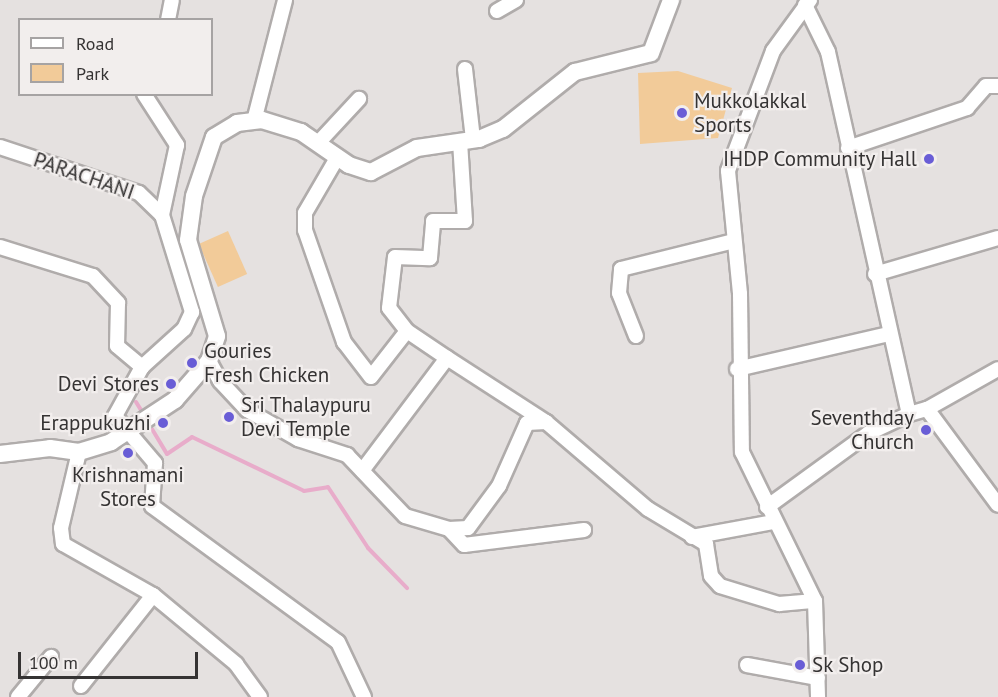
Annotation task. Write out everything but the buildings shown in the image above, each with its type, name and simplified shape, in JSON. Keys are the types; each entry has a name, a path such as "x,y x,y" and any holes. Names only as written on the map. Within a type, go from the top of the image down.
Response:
{"main road":[{"path":"0,454 50,448 79,452 129,433 175,400 209,361 217,336 188,240 194,196 214,137 237,123 254,121 286,126 319,142 337,158 371,172 417,148 466,140 503,129 575,72 651,53 669,0"}],"street":[{"path":"168,18 172,0"},
{"path":"254,121 285,0"},
{"path":"497,11 516,0"},
{"path":"808,3 828,52 875,274 909,414"},
{"path":"808,3 773,51 741,126 728,171 741,294 737,369 742,452 773,522 816,601 818,697"},
{"path":"465,69 465,221 433,220 430,258 395,257 389,308 407,331 546,422 613,482 692,537 706,544 711,576 720,586 779,604 816,601"},
{"path":"848,148 967,108 986,86 998,86"},
{"path":"145,96 177,145 162,215 192,312 184,329 142,367 116,405 116,416 154,463 152,506 338,642 364,697"},
{"path":"319,142 359,99"},
{"name":"PARACHANI","path":"0,147 139,193 162,215"},
{"path":"337,158 305,213 305,230 344,342 371,377 407,331"},
{"path":"875,274 998,238"},
{"path":"636,336 619,293 621,268 734,241"},
{"path":"0,247 93,276 118,303 117,346 142,367"},
{"path":"737,369 889,334"},
{"path":"362,471 447,358"},
{"path":"209,361 220,381 247,410 298,439 347,455 405,516 449,529 468,528 499,486 527,423 546,422"},
{"path":"767,507 869,433 909,414 927,409 998,369"},
{"path":"927,409 998,505"},
{"path":"79,452 62,542 153,595 236,664 260,697"},
{"path":"692,537 773,522"},
{"path":"449,529 464,545 584,530"},
{"path":"81,686 153,595"},
{"path":"18,697 51,657"},
{"path":"747,665 818,678"}],"green space":[{"name":"Mukkolakkal Sports","path":"678,71 732,88 718,138 640,144 638,73"},
{"path":"228,231 247,274 218,287 199,244"}],"waterway":[{"path":"136,402 141,410"},
{"path":"152,429 167,454 192,437 304,491 328,487 368,548 407,588"}],"place":[{"name":"Mukkolakkal Sports","path":"682,113"},
{"name":"IHDP Community Hall","path":"929,159"},
{"name":"Gouries Fresh Chicken","path":"192,363"},
{"name":"Devi Stores","path":"171,384"},
{"name":"Sri Thalaypuru Devi Temple","path":"229,417"},
{"name":"Erappukuzhi","path":"163,423"},
{"name":"Seventhday Church","path":"926,430"},
{"name":"Krishnamani Stores","path":"128,453"},
{"name":"Sk Shop","path":"800,665"}]}
